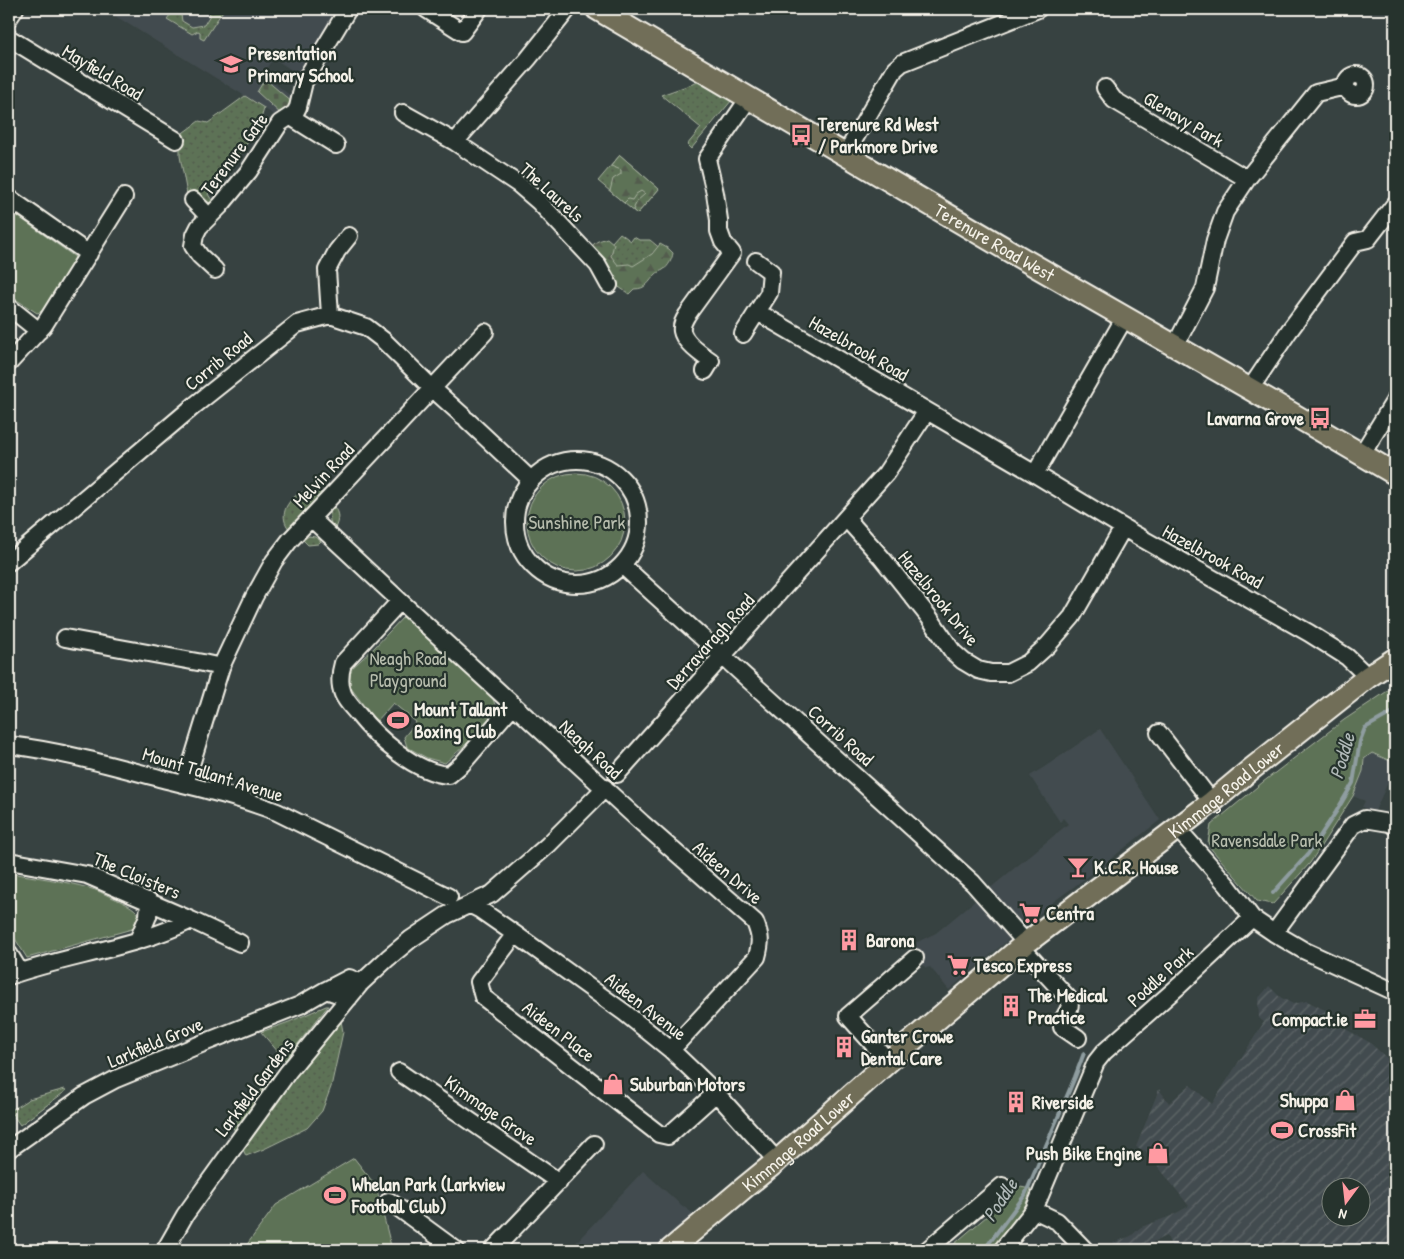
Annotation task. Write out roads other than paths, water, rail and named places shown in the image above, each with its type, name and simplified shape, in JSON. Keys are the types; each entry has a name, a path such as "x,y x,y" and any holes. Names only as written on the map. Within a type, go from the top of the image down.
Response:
{"main road":[{"name":"Terenure Road West","path":"597,9 1395,474"},
{"name":"Kimmage Road Lower","path":"670,1250 742,1188 777,1161 1024,945 1212,802 1368,677 1395,659"}],"street":[{"path":"9,18 15,9"},
{"name":"Terenure Gate","path":"216,270 200,256 193,246 195,235 249,172 280,123 295,113 304,82 348,9"},
{"path":"426,9 462,32 479,9"},
{"path":"455,142 528,59 568,9"},
{"path":"845,155 895,68 902,63 1038,9"},
{"name":"Mayfield Road","path":"9,38 176,140"},
{"path":"1175,346 1205,288 1215,240 1225,212 1247,179 1316,93 1346,86"},
{"name":"Glenavy Park","path":"1105,88 1114,100 1247,179"},
{"path":"695,172 707,159 749,98"},
{"name":"The Laurels","path":"403,112 455,142 518,184 539,202 598,264 609,285"},
{"name":"Terenure Gate","path":"292,115 296,120 336,144"},
{"path":"704,371 711,361 686,339 682,332 682,323 732,253 723,242 719,231 715,193 707,159"},
{"path":"9,363 39,331 124,197"},
{"path":"9,198 88,254"},
{"name":"Terenure Gate","path":"193,200 209,217"},
{"path":"1250,389 1289,331 1355,242 1368,239 1395,204"},
{"path":"349,236 337,251 327,270 330,315 366,327 383,340 432,389 531,480"},
{"path":"742,334 769,293 771,272 756,261"},
{"path":"9,307 39,331"},
{"name":"Corrib Road","path":"9,562 195,405 297,324 330,315"},
{"name":"Hazelbrook Road","path":"766,317 1035,474 1123,528 1309,633 1347,658 1368,677"},
{"path":"1035,474 1124,317"},
{"name":"Melvin Road","path":"186,784 222,667 254,597 274,561 290,540 485,332"},
{"path":"1362,454 1395,400"},
{"path":"846,518 886,473 926,411"},
{"path":"570,460 586,460 600,464 624,482 632,495 637,509 639,524 631,553 622,565 604,578 584,584 562,582 542,574 527,559 517,540 514,519 519,498 531,480 542,470 556,463 570,460"},
{"name":"Neagh Road","path":"311,518 642,823"},
{"name":"Hazelbrook Drive","path":"846,518 881,557 929,617 953,652 978,670 991,673 1008,673 1028,663 1048,645 1072,616 1123,528"},
{"name":"Derravaragh Road","path":"617,774 846,518"},
{"name":"Corrib Road","path":"622,565 973,883 1069,999 1069,1009 1061,1020 1062,1027 1078,1038"},
{"path":"400,601 343,663 340,673 343,693 355,711 392,749 408,760 432,772 449,775 462,764 513,705"},
{"path":"65,638 222,667"},
{"path":"1159,733 1212,802"},
{"name":"Mount Tallant Avenue","path":"9,745 59,753 186,784 253,803 277,812 449,897"},
{"path":"471,904 492,894 548,845 605,788"},
{"path":"1274,933 1353,825 1365,819 1395,826"},
{"name":"Aideen Drive","path":"642,823 755,922 761,942 756,957 671,1050"},
{"path":"1177,828 1228,886 1252,918 1303,950 1395,992"},
{"name":"The Cloisters","path":"9,861 87,875 240,943"},
{"path":"138,940 148,916 149,901"},
{"name":"Aideen Avenue","path":"471,904 625,1013 671,1050 716,1093 777,1161"},
{"name":"Larkfield Gardens","path":"165,1250 184,1215 283,1080 330,1019 361,983 411,939 447,915 471,904"},
{"name":"Poddle Park","path":"1002,1250 1034,1210 1096,1062 1104,1052 1252,918"},
{"name":"The Cloisters","path":"9,954 14,974 138,940 191,920"},
{"name":"Aideen Place","path":"515,934 479,982 483,997 659,1134 668,1136 716,1093"},
{"path":"889,1062 848,1016 915,958"},
{"name":"Larkfield Grove","path":"9,1149 84,1096 116,1079 300,1005 349,978 361,983"},
{"path":"326,990 349,998"},
{"name":"Kimmage Grove","path":"400,1072 559,1182"},
{"path":"492,1250 594,1144"},
{"path":"927,1250 1002,1186"},
{"path":"389,1200 456,1250"},
{"path":"1034,1210 1057,1221 1085,1250"}],"waterway":[{"name":"Poddle","path":"1273,893 1308,854 1353,783 1360,741 1365,728 1395,711"},
{"name":"Poddle","path":"984,1250 1025,1195 1084,1053"}],"place":[{"name":"Presentation Primary School","path":"231,64"},
{"name":"Terenure Rd West / Parkmore Drive","path":"801,135"},
{"name":"Lavarna Grove","path":"1320,418"},
{"name":"Mount Tallant Boxing Club","path":"398,720"},
{"name":"K.C.R. House","path":"1078,867"},
{"name":"Centra","path":"1030,913"},
{"name":"Barona","path":"849,940"},
{"name":"Tesco Express","path":"958,965"},
{"name":"The Medical Practice","path":"1011,1006"},
{"name":"Compact.ie","path":"1365,1019"},
{"name":"Ganter Crowe Dental Care","path":"844,1047"},
{"name":"Suburban Motors","path":"613,1084"},
{"name":"Shuppa","path":"1345,1100"},
{"name":"Riverside","path":"1016,1102"},
{"name":"CrossFit","path":"1282,1130"},
{"name":"Push Bike Engine","path":"1158,1153"},
{"name":"Whelan Park (Larkview Football Club)","path":"335,1195"}],"park label":[{"name":"Sunshine Park","path":"577,522"},
{"name":"Neagh Road Playground","path":"408,669"},
{"name":"Ravensdale Park","path":"1267,840"}]}
